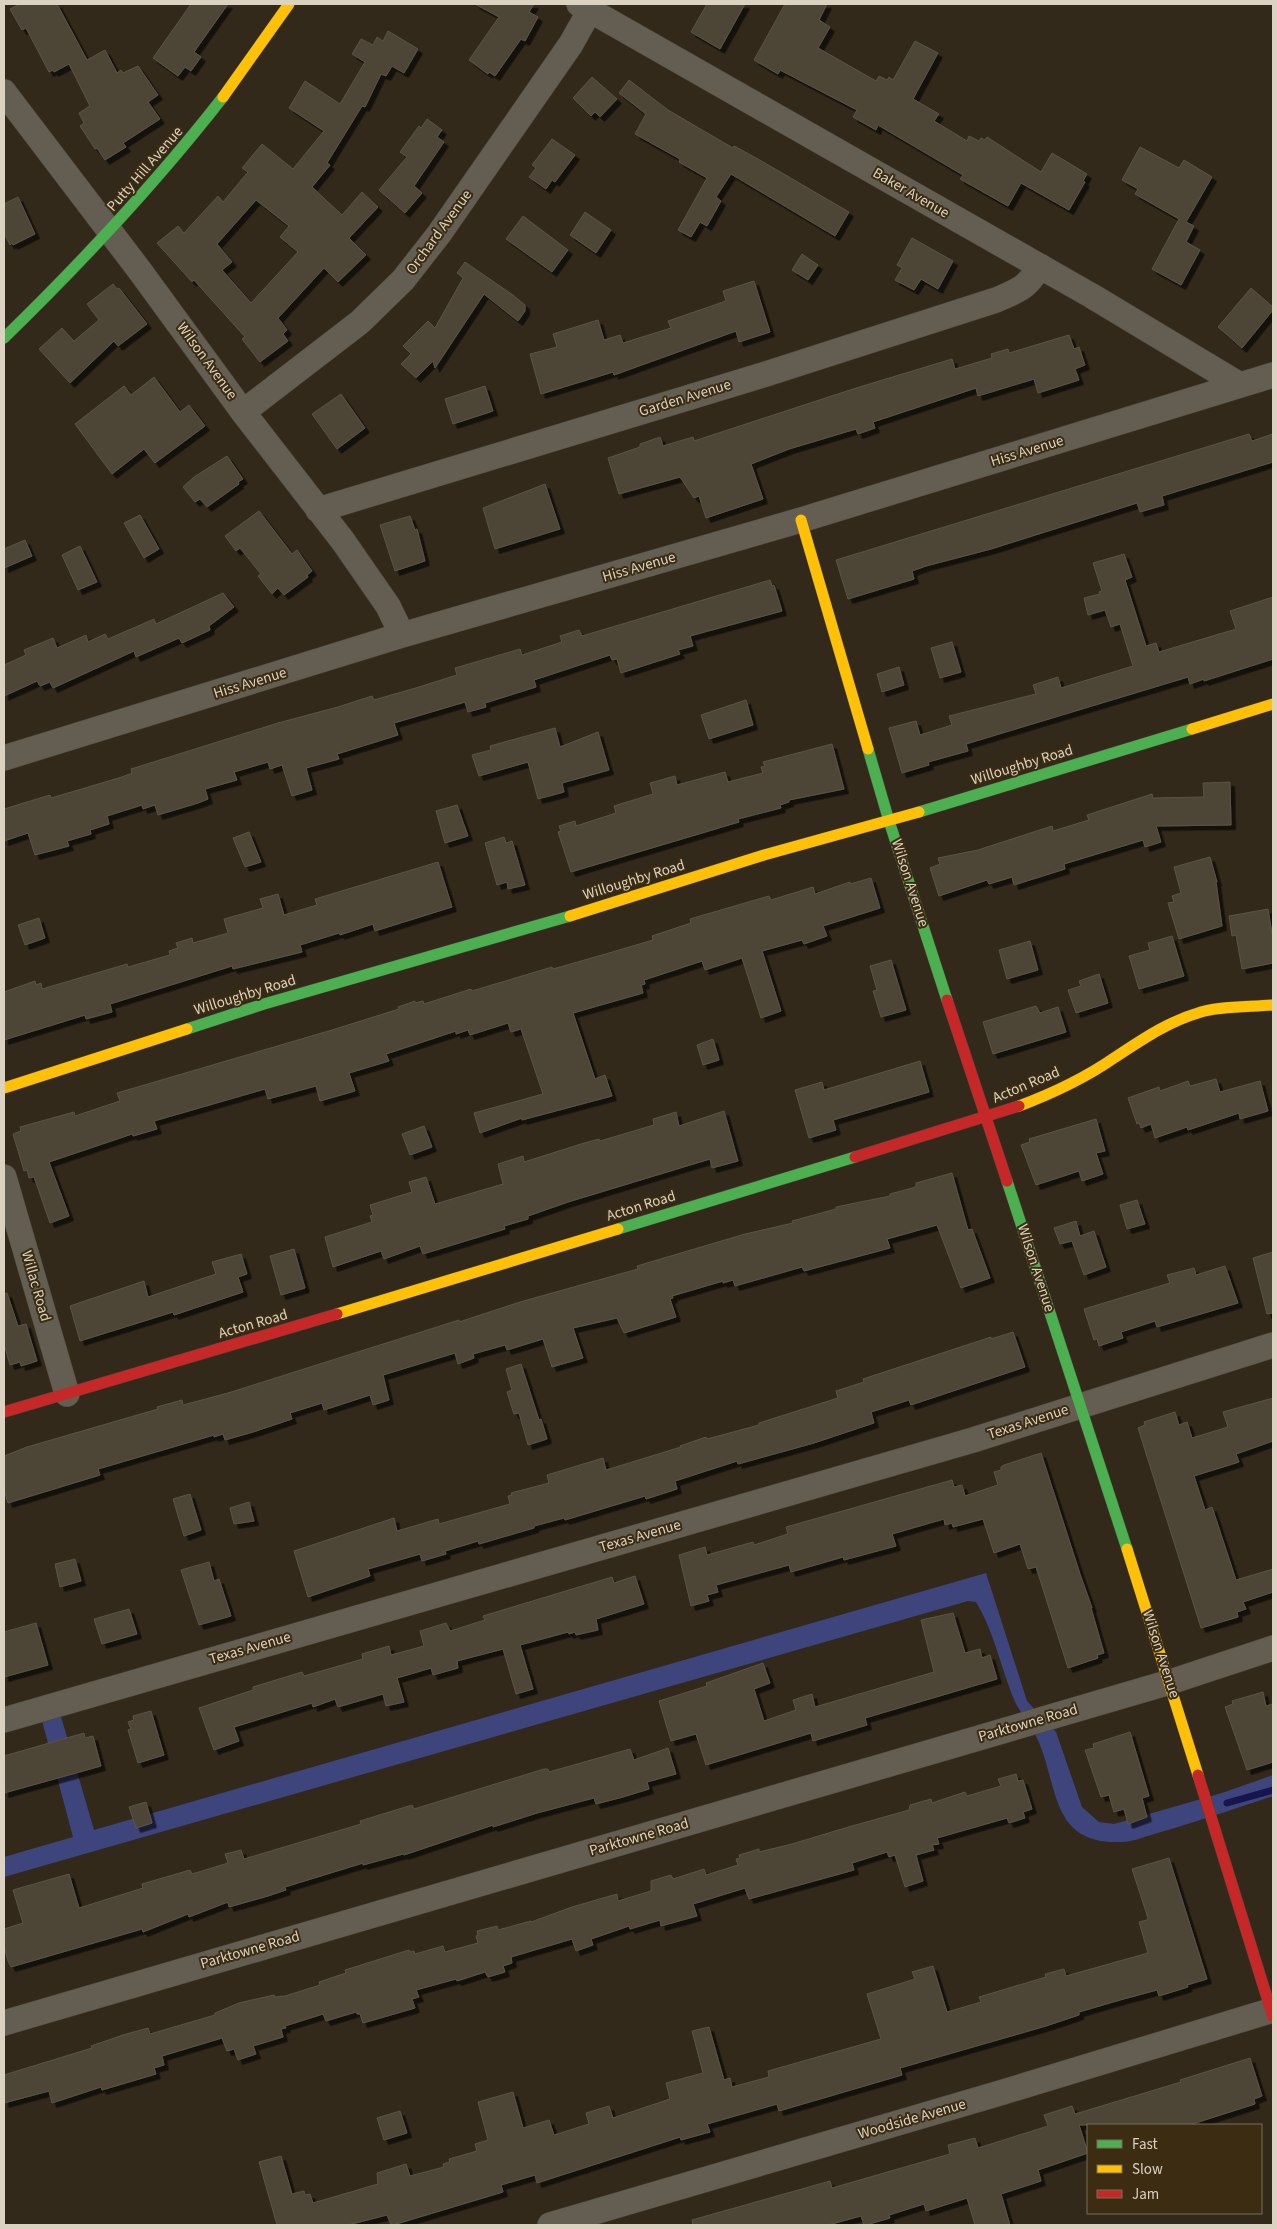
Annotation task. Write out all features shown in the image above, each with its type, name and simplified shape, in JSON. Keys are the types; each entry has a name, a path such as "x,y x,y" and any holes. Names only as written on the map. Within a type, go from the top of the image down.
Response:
{"street":[{"name":"Putty Hill Avenue","path":"4,338 110,232 173,162 220,104 289,4"},
{"name":"Baker Avenue","path":"585,7 1040,266 1240,385"},
{"name":"Orchard Avenue","path":"243,412 360,322 403,280 439,234 571,44 585,7"},
{"name":"Wilson Avenue","path":"4,92 178,322 243,412 344,541 388,606 402,635"},
{"name":"Garden Avenue","path":"318,510 766,374 996,300 1022,289 1031,280 1040,266"},
{"name":"Hiss Avenue","path":"4,758 402,635 801,520 1273,375"},
{"name":"Wilson Avenue","path":"801,520 889,821 1170,1682 1273,2012"},
{"name":"Willoughby Road","path":"4,1088 264,1004 535,926 764,855 889,821 1273,704"},
{"name":"Acton Road","path":"4,1412 369,1305 987,1117 1034,1100 1068,1084 1113,1059 1142,1038 1167,1024 1203,1011 1273,1005"},
{"name":"Willac Road","path":"4,1177 67,1394"},
{"name":"Texas Avenue","path":"4,1720 973,1440 1273,1346"},
{"name":"Parktowne Road","path":"4,2023 1170,1682 1273,1648"},
{"name":"Woodside Avenue","path":"550,2225 1273,2012"}],"shaded area":[{"path":"986,1573 1027,1701 1056,1732 1082,1807 1099,1822 1114,1824 1222,1793 1273,1775 1273,1796 1199,1821 1129,1841 1097,1840 1080,1833 1068,1822 1060,1807 1043,1754 1034,1732 1016,1704 983,1614 976,1602 968,1601 4,1877 4,1857 73,1837 41,1717 60,1713 94,1830"}],"building":[{"path":"20,4 57,4 87,60 105,50 117,73 121,70 123,73 138,66 158,95 148,102 160,119 123,143 126,147 105,160 97,148 95,149 80,126 84,123 79,113 90,106 69,64 54,72 53,70 49,72 26,28 22,30 10,9"},
{"path":"191,4 228,4 194,52 201,57 191,71 185,67 178,76 153,58"},
{"path":"475,4 534,4 529,12 538,17 525,41 521,39 495,76 489,72 488,74 469,60 499,17"},
{"path":"707,4 745,4 720,49 691,32"},
{"path":"785,4 827,4 819,20 830,27 818,48 876,81 879,76 887,80 889,77 893,80 915,41 938,53 913,99 939,114 934,121 967,141 969,136 979,141 981,138 985,140 987,137 1041,172 1052,153 1087,174 1083,181 1085,182 1069,210 1021,183 1008,206 960,179 963,175 878,125 876,130 853,117 857,110 780,70 778,74 754,60"},
{"path":"388,31 418,49 404,73 392,66 386,76 381,74 365,107 362,106 327,163 330,165 312,187 342,215 362,192 378,207 349,238 366,255 338,282 324,268 278,318 287,330 283,334 288,341 260,362 242,339 245,337 194,280 192,282 157,243 178,226 184,233 218,196 223,202 248,172 242,168 262,144 293,169 324,131 289,108 305,81 340,104 365,62 352,54 361,39 373,45 377,37 383,41","holes":["256,200 289,226 280,237 298,252 251,303 222,270 232,262 217,244"]},
{"path":"592,77 617,99 600,117 595,112 591,116 573,98"},
{"path":"629,80 668,110 849,212 835,236 731,174 716,197 721,201 707,226 700,222 691,237 678,230 707,178 679,162 680,159 635,134 646,114 619,93"},
{"path":"427,119 442,130 437,137 444,142 414,186 422,193 405,213 379,190 407,157 400,152 419,126 421,128"},
{"path":"552,139 575,155 555,182 552,180 546,189 529,177 536,168 532,165"},
{"path":"1140,147 1179,168 1184,160 1212,177 1186,222 1194,226 1186,242 1200,250 1181,285 1152,269 1179,219 1135,194 1138,189 1122,180"},
{"path":"18,197 35,234 10,245 4,233 4,204"},
{"path":"585,212 611,230 596,253 570,235"},
{"path":"523,216 568,250 552,272 506,239"},
{"path":"912,238 953,261 938,289 921,279 914,290 895,280 902,268 897,265"},
{"path":"802,254 818,265 808,280 792,270"},
{"path":"465,262 513,295 525,305 525,311 518,321 484,294 435,368 433,361 416,378 401,364 411,354 403,346 428,321 435,328 463,278 457,273"},
{"path":"754,281 770,332 739,342 736,331 614,375 613,372 541,394 530,354 557,347 553,334 598,320 604,340 620,335 623,343 671,328 668,321 726,301 723,291"},
{"path":"113,284 117,289 119,288 147,324 118,346 114,341 70,383 39,349 62,328 74,341 99,320 87,304"},
{"path":"1251,288 1273,307 1273,310 1242,348 1218,327"},
{"path":"1069,335 1074,349 1079,347 1085,365 1075,369 1079,380 1038,393 1034,379 978,396 976,388 873,422 875,428 858,434 856,429 789,449 751,464 763,499 706,518 699,496 694,498 680,477 619,494 608,458 640,447 640,444 660,437 663,446 693,437 694,441 952,359 955,369 992,358 991,354 1008,349 1009,353"},
{"path":"154,377 180,412 189,405 205,426 155,463 144,449 112,474 75,424 124,386 131,395"},
{"path":"485,386 493,411 453,424 445,399"},
{"path":"341,394 365,428 337,449 312,414"},
{"path":"1249,434 1252,441 1273,434 1273,462 1162,496 1164,505 1140,512 1137,503 991,549 926,566 912,571 914,579 848,599 836,560"},
{"path":"227,456 243,479 207,507 200,499 195,502 183,487 194,477"},
{"path":"545,484 560,529 495,549 483,508"},
{"path":"259,511 292,554 297,550 312,571 307,575 308,577 284,595 278,588 272,594 258,576 261,574 240,548 236,551 225,536"},
{"path":"140,515 159,549 144,558 124,523"},
{"path":"410,516 415,530 417,529 425,561 395,571 380,525"},
{"path":"25,540 32,556 4,568 4,549"},
{"path":"80,546 97,582 78,590 62,555"},
{"path":"1124,554 1132,577 1125,580 1146,646 1156,643 1159,652 1236,629 1230,611 1273,597 1273,659 1190,684 1188,677 966,744 968,751 928,762 929,765 902,773 889,728 916,721 920,735 952,725 949,716 1036,694 1033,685 1058,677 1061,688 1133,666 1120,624 1111,627 1105,610 1088,615 1084,598 1100,594 1099,592 1102,591 1093,563"},
{"path":"770,580 772,586 774,585 782,611 690,636 693,646 678,650 680,654 621,673 617,659 612,660 610,655 534,680 536,687 485,703 486,707 468,712 465,702 394,723 398,735 337,754 339,759 306,768 312,790 292,796 282,765 270,769 268,762 234,772 237,780 205,789 208,799 198,803 158,815 155,805 143,809 142,805 107,816 109,824 90,830 91,834 67,841 69,846 35,855 28,833 4,841 4,809 50,795 51,798 122,777 132,773 131,769 278,723 372,696 374,700 419,687 457,675 455,668 520,649 522,655 562,642 560,636 579,630 582,636"},
{"path":"223,593 234,607 209,626 210,630 182,643 179,638 136,657 134,651 53,688 50,682 40,686 37,681 4,696 4,665 26,655 24,650 53,638 57,648 86,635 88,642 105,634 108,639 154,619 156,624"},
{"path":"952,642 961,672 940,678 931,648"},
{"path":"899,667 904,685 882,692 877,674"},
{"path":"746,700 753,725 709,739 701,715"},
{"path":"555,728 560,747 598,732 609,770 562,783 564,792 538,799 528,762 479,776 472,755 491,750 490,746"},
{"path":"832,744 844,789 789,800 789,802 780,805 781,808 738,819 739,822 571,872 558,832 561,831 559,826 575,821 576,826 616,813 614,806 653,794 650,783 675,776 677,785 725,772 728,782 763,773 761,767 765,766 763,762"},
{"path":"1230,782 1231,825 1156,826 1161,842 1145,847 1143,840 1064,864 1065,869 1014,885 1012,877 989,884 987,880 939,896 930,868 940,864 938,858 978,850 1052,826 1053,831 1089,820 1087,815 1152,794 1153,798 1204,797 1203,783"},
{"path":"457,805 468,836 445,843 436,811"},
{"path":"249,832 261,862 245,867 233,838"},
{"path":"504,837 506,843 512,841 525,885 508,889 507,882 497,885 485,843"},
{"path":"1210,857 1217,882 1222,926 1179,939 1168,903 1174,902 1172,896 1181,893 1174,867"},
{"path":"438,862 452,907 375,931 373,924 340,935 339,933 300,945 302,952 233,969 232,966 110,1004 112,1012 86,1019 85,1015 4,1040 4,992 35,981 36,985 41,983 42,989 127,964 128,967 170,955 169,951 178,948 176,943 192,938 193,943 228,933 224,919 263,908 260,899 278,894 284,915 317,905 315,899"},
{"path":"871,878 880,908 823,926 827,936 804,944 802,940 762,951 781,1011 761,1018 742,958 705,970 702,961 644,980 645,984 641,985 643,993 573,1013 595,1079 605,1075 612,1096 522,1120 522,1118 480,1133 474,1113 543,1094 521,1029 511,1032 508,1023 470,1035 468,1030 456,1034 456,1031 386,1054 389,1061 349,1073 355,1091 320,1101 316,1086 268,1099 265,1089 154,1121 157,1129 133,1136 132,1134 49,1162 69,1216 50,1223 34,1177 29,1178 27,1170 24,1171 13,1134 21,1131 20,1127 74,1112 75,1116 120,1101 117,1093 332,1030 399,1009 398,1007 415,1001 415,1003 423,1001 424,1004 471,989 472,991 653,940 652,936 691,923 690,919 769,896 771,900 813,887 815,894 850,882 850,884"},
{"path":"1268,909 1273,940 1273,963 1242,969 1236,935 1232,936 1229,916"},
{"path":"39,918 45,938 25,945 18,925"},
{"path":"1172,936 1184,976 1139,989 1129,956 1150,950 1148,943"},
{"path":"1030,941 1038,970 1007,979 999,950"},
{"path":"891,960 906,1010 881,1017 873,991 877,990 870,966"},
{"path":"1099,974 1108,1003 1076,1013 1068,990 1081,986 1079,981"},
{"path":"1036,1006 1040,1013 1058,1007 1066,1032 993,1054 983,1022"},
{"path":"713,1039 719,1060 703,1065 697,1045"},
{"path":"920,1061 929,1092 833,1120 836,1130 809,1138 795,1090 822,1082 824,1090"},
{"path":"1216,1079 1220,1092 1260,1081 1268,1111 1240,1119 1239,1113 1188,1130 1187,1127 1155,1138 1151,1124 1141,1128 1139,1123 1137,1124 1128,1098 1159,1087 1160,1091 1188,1081 1190,1086"},
{"path":"724,1111 738,1161 712,1168 710,1159 568,1202 528,1216 528,1219 504,1226 505,1229 423,1254 420,1246 384,1259 381,1251 333,1267 325,1237 372,1222 370,1216 373,1215 370,1205 412,1192 409,1182 426,1177 435,1204 503,1184 498,1164 523,1156 524,1162 599,1139 600,1141 654,1125 653,1119 676,1112 679,1126"},
{"path":"1096,1119 1105,1151 1096,1153 1103,1174 1082,1181 1079,1171 1036,1185 1021,1145 1030,1142 1029,1139"},
{"path":"424,1126 432,1147 410,1155 402,1134"},
{"path":"952,1173 968,1230 972,1229 990,1278 961,1288 937,1225 887,1239 890,1248 804,1271 802,1267 735,1286 733,1280 723,1283 723,1281 672,1296 673,1298 670,1299 676,1317 624,1333 617,1318 573,1328 583,1358 552,1367 543,1339 507,1350 505,1345 473,1354 474,1358 458,1364 455,1353 383,1375 389,1400 373,1405 370,1395 324,1410 322,1403 290,1413 292,1419 253,1432 225,1440 223,1434 214,1437 214,1435 98,1469 100,1475 8,1503 4,1490 4,1456 27,1447 158,1409 157,1407 182,1400 183,1405 228,1393 459,1320 459,1322 520,1302 638,1269 637,1266 745,1234 793,1223 792,1221 836,1209 836,1207 890,1196 890,1194 916,1187 916,1183"},
{"path":"1137,1200 1145,1224 1127,1229 1120,1205"},
{"path":"1076,1221 1080,1236 1094,1231 1106,1267 1084,1275 1072,1241 1060,1244 1054,1228"},
{"path":"294,1249 305,1288 281,1295 270,1256"},
{"path":"1273,1252 1273,1313 1267,1314 1253,1258"},
{"path":"241,1254 247,1274 238,1277 243,1292 174,1315 173,1312 80,1341 70,1306 144,1281 148,1297 216,1274 212,1262"},
{"path":"1225,1266 1238,1303 1157,1327 1155,1321 1121,1332 1123,1338 1099,1346 1097,1339 1094,1340 1084,1309 1170,1283 1167,1275 1194,1268 1196,1275"},
{"path":"7,1293 18,1326 26,1324 37,1361 21,1366 20,1362 10,1365 4,1344 4,1294"},
{"path":"1013,1332 1025,1367 911,1405 909,1400 871,1412 874,1423 814,1443 738,1464 737,1461 675,1481 677,1489 646,1499 645,1496 565,1520 564,1518 534,1526 534,1528 479,1544 478,1541 445,1551 446,1554 422,1561 420,1554 368,1569 370,1576 308,1597 294,1551 394,1518 397,1531 438,1519 439,1524 510,1504 508,1496 512,1495 511,1493 549,1483 547,1475 603,1458 606,1470 681,1447 706,1437 707,1439 759,1425 759,1423 838,1398 836,1391 864,1382 863,1379 991,1337 991,1339"},
{"path":"521,1364 547,1439 528,1445 519,1413 514,1414 507,1392 512,1390 506,1369"},
{"path":"1273,1398 1273,1441 1236,1454 1239,1462 1194,1476 1205,1510 1212,1507 1236,1580 1273,1569 1273,1592 1243,1602 1246,1609 1237,1612 1238,1617 1201,1628 1138,1428 1145,1425 1144,1422 1175,1412 1179,1425 1187,1422 1192,1438 1228,1427 1223,1412"},
{"path":"1041,1453 1092,1608 1104,1653 1097,1655 1098,1658 1068,1668 1036,1567 1028,1569 1020,1544 994,1553 983,1519 953,1527 952,1523 945,1525 944,1519 892,1534 896,1546 844,1560 843,1557 791,1572 789,1565 716,1585 718,1592 707,1595 709,1601 691,1606 679,1555 705,1547 707,1555 753,1542 754,1545 788,1534 786,1527 952,1480 954,1487 962,1485 965,1496 998,1485 994,1472 1001,1470 1001,1467 1004,1465"},
{"path":"190,1494 201,1530 184,1536 173,1499"},
{"path":"249,1502 254,1521 234,1524 230,1508"},
{"path":"75,1559 81,1581 60,1587 55,1564"},
{"path":"209,1562 214,1581 219,1579 231,1616 199,1625 181,1570"},
{"path":"635,1576 644,1604 596,1619 598,1630 576,1635 575,1632 569,1634 568,1632 520,1645 533,1689 516,1694 503,1649 457,1661 458,1668 433,1675 431,1668 397,1678 404,1702 386,1706 383,1694 338,1707 335,1699 313,1707 312,1703 234,1727 239,1741 214,1750 199,1708 253,1690 253,1687 302,1672 304,1676 363,1659 362,1654 389,1646 391,1655 424,1646 420,1631 446,1623 450,1631 485,1620 483,1616 612,1577 614,1583"},
{"path":"129,1609 137,1634 102,1644 94,1619"},
{"path":"953,1613 965,1653 980,1649 982,1658 990,1655 997,1679 865,1718 867,1725 813,1741 811,1733 706,1765 696,1734 671,1741 659,1701 707,1686 706,1683 763,1663 770,1683 754,1689 764,1721 796,1710 793,1700 812,1694 815,1707 934,1672 921,1620"},
{"path":"36,1623 48,1665 4,1677 4,1632"},
{"path":"1263,1692 1266,1706 1273,1704 1273,1762 1247,1770 1225,1707 1233,1704 1232,1701"},
{"path":"151,1711 164,1755 138,1763 128,1730 131,1729 128,1722 134,1720 133,1716"},
{"path":"1130,1732 1149,1796 1142,1798 1147,1817 1128,1824 1124,1809 1114,1812 1109,1795 1101,1797 1085,1750 1094,1748 1093,1744"},
{"path":"84,1733 85,1738 93,1736 101,1766 4,1793 4,1756"},
{"path":"668,1748 676,1774 647,1782 649,1789 596,1804 594,1798 493,1827 493,1825 404,1855 363,1865 363,1863 285,1887 286,1890 268,1896 229,1907 228,1902 189,1917 188,1914 143,1932 142,1929 11,1967 8,1961 4,1946 4,1929 23,1923 13,1890 69,1874 79,1908 143,1888 142,1884 190,1870 192,1874 228,1863 225,1854 241,1850 244,1859 361,1824 360,1821 412,1805 414,1809 544,1769 548,1769 549,1772 630,1749 634,1760"},
{"path":"1016,1774 1018,1781 1023,1780 1032,1809 1023,1812 1025,1818 1009,1823 1007,1818 937,1838 939,1844 932,1845 934,1850 916,1855 923,1881 905,1887 895,1855 889,1857 887,1852 852,1863 854,1870 749,1899 745,1888 693,1904 697,1916 661,1926 660,1920 630,1929 629,1926 591,1939 593,1945 576,1951 572,1939 511,1957 512,1963 503,1966 505,1972 488,1977 485,1972 457,1981 456,1979 416,1990 419,1997 412,1999 415,2008 363,2023 360,2014 356,2012 326,2021 323,2014 285,2026 286,2028 281,2029 283,2037 253,2046 256,2054 238,2060 234,2049 227,2051 222,2038 162,2056 164,2065 154,2068 156,2074 102,2090 101,2087 52,2103 49,2091 4,2103 4,2075 92,2048 91,2046 123,2035 148,2028 150,2034 215,2015 215,2013 239,2003 274,1995 275,1997 285,1996 320,1985 319,1982 346,1973 345,1970 409,1950 410,1952 414,1951 415,1954 443,1946 445,1952 478,1943 477,1931 497,1926 498,1930 531,1922 572,1907 617,1894 618,1901 651,1891 651,1881 671,1875 673,1879 704,1869 706,1875 738,1865 736,1859 740,1858 739,1855 759,1849 759,1852 792,1844 909,1810 910,1805 931,1799 932,1803 965,1792 967,1796 1001,1786 998,1779"},
{"path":"146,1802 152,1823 136,1828 129,1807"},
{"path":"1169,1858 1207,1979 1187,1985 1188,1987 1159,1996 1157,1990 1079,2012 1079,2015 1046,2026 900,2068 902,2075 779,2111 777,2104 707,2124 710,2132 681,2140 680,2137 537,2183 535,2175 501,2185 503,2192 393,2225 391,2225 387,2215 348,2225 277,2225 259,2162 281,2156 292,2194 304,2191 305,2195 310,2194 313,2203 378,2184 377,2173 406,2164 410,2176 444,2167 443,2164 450,2162 449,2159 477,2151 475,2144 488,2140 478,2102 513,2092 523,2128 549,2120 554,2135 589,2124 586,2113 609,2106 613,2118 670,2099 666,2083 703,2073 692,2031 709,2027 724,2080 730,2078 732,2087 769,2077 768,2071 881,2039 867,1994 915,1979 912,1972 933,1966 947,2012 981,2002 979,1997 1046,1977 1045,1974 1064,1969 1066,1976 1148,1953 1139,1922 1148,1918 1132,1869"},
{"path":"1250,2058 1262,2096 1254,2099 1255,2104 1192,2124 1079,2125 1087,2153 1038,2170 1041,2181 1001,2194 1010,2225 975,2225 967,2198 926,2211 924,2204 889,2215 890,2218 866,2225 864,2225 861,2216 828,2225 693,2225 692,2220 830,2181 832,2188 950,2154 948,2145 975,2138 978,2148 1048,2126 1044,2115 1072,2106 1075,2114 1181,2082 1180,2080"},
{"path":"400,2111 407,2133 384,2140 377,2118"}],"waterway":[{"path":"1227,1803 1273,1790"}],"traffic: fast":[{"path":"4,338 118,221 198,129 223,97"},
{"path":"919,812 1192,729"},
{"path":"868,749 889,821 947,1000"},
{"path":"187,1029 264,1004 570,916"},
{"path":"618,1229 855,1157"},
{"path":"1007,1181 1127,1549"}],"traffic: slow":[{"path":"223,97 289,4"},
{"path":"801,520 868,749"},
{"path":"1192,729 1273,704"},
{"path":"570,916 764,855 919,812"},
{"path":"1019,1106 1080,1079 1135,1044 1189,1016 1217,1009 1273,1005"},
{"path":"4,1088 187,1029"},
{"path":"337,1314 618,1229"},
{"path":"1127,1549 1198,1775"}],"traffic: jam":[{"path":"947,1000 1007,1181"},
{"path":"855,1157 1019,1106"},
{"path":"4,1412 337,1314"},
{"path":"1198,1775 1273,2017"}]}
